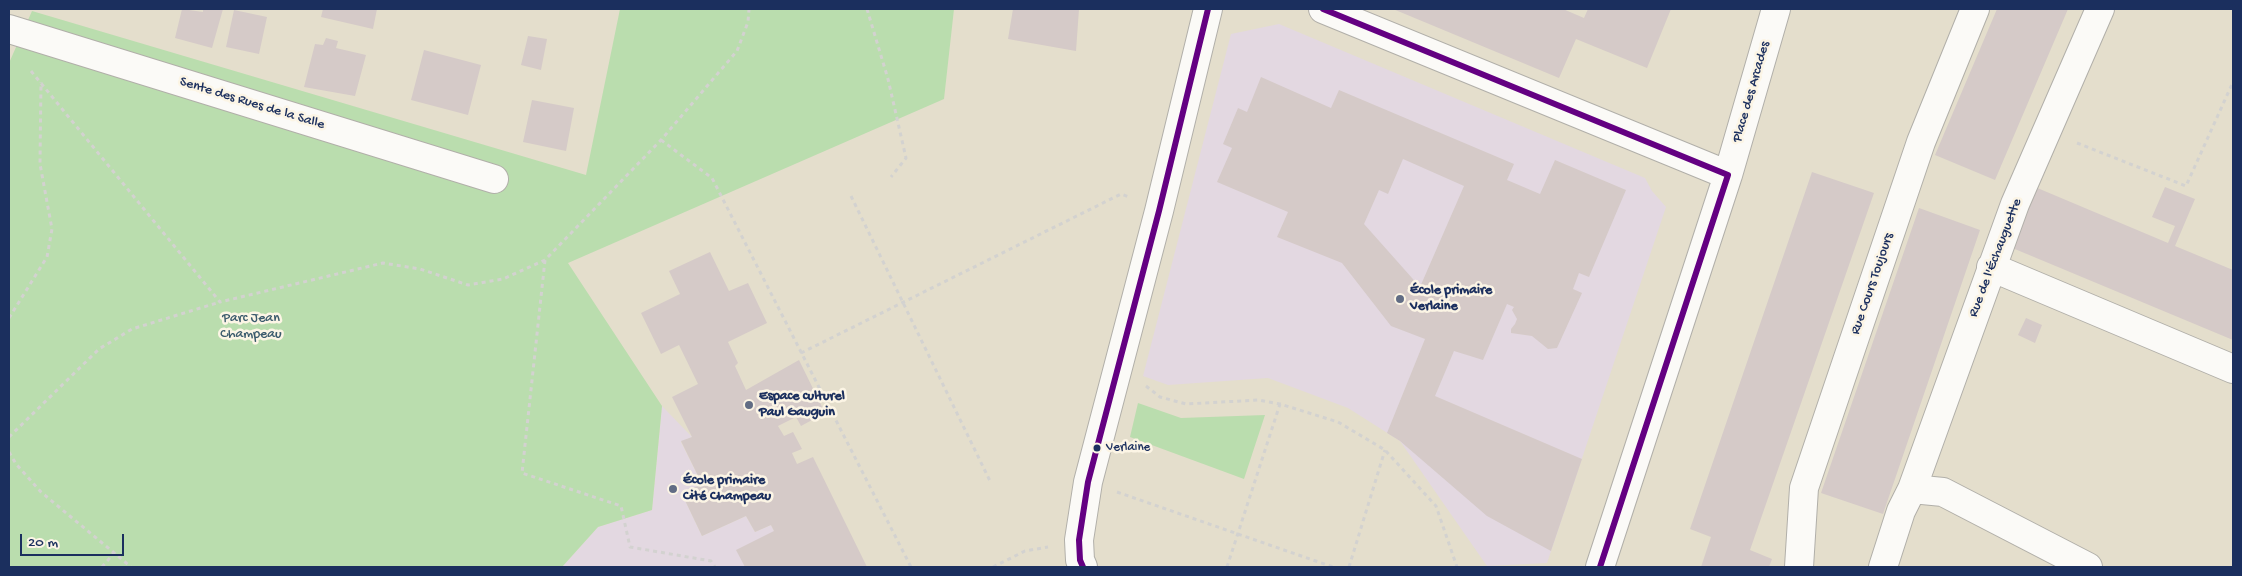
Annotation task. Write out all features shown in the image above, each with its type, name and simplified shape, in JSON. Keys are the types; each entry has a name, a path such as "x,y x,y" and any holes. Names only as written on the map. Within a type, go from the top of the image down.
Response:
{"street":[{"path":"1083,567 1080,560 1079,540 1088,482 1160,210 1208,9"},
{"path":"1323,9 1728,175"},
{"name":"Place des Arcades","path":"1600,567 1728,175 1776,9"},
{"name":"Rue Cours Toujours","path":"1799,567 1804,488 1922,142 1976,9"},
{"name":"Rue de l'Échauguette","path":"1882,567 2015,204 2100,9"},
{"name":"Sente des Rues de la Salle","path":"9,29 494,179"},
{"path":"1991,267 2233,370"},
{"path":"1907,500 1943,492 2088,567"}],"path":[{"path":"9,437 100,349 132,329 220,302 383,263 420,269 468,285 503,279 545,260 661,140 737,51 748,22 749,9"},
{"path":"867,9 888,79 906,158 892,177"},
{"path":"28,68 41,81 220,302"},
{"path":"9,318 46,257 52,229 40,164 41,81"},
{"path":"2047,131 2186,186 2233,82"},
{"path":"661,140 712,178 910,567"},
{"path":"801,353 1121,194 1160,210"},
{"path":"851,196 991,482"},
{"path":"545,260 522,473 621,506 630,547 711,561 715,567"},
{"path":"1119,367 1160,397 1186,404 1258,400 1280,404 1338,422 1385,450 1436,506 1457,567"},
{"path":"1227,567 1280,404"},
{"path":"1349,567 1385,450"},
{"path":"9,452 16,464 41,492 131,567"},
{"path":"1088,482 1333,567"},
{"path":"992,567 1025,551 1079,540"},
{"path":"102,567 114,553"}],"shaded area":[{"name":"École primaire Verlaine","path":"1279,24 1645,178 1652,191 1666,207 1547,563 1487,566 1400,441 1348,408 1268,378 1168,385 1143,376 1231,34"},
{"name":"École primaire Cité Champeau","path":"662,406 692,437 681,442 702,484 682,494 702,536 746,516 755,532 771,525 792,567 562,567 598,527 652,510"}],"green space":[{"name":"Parc Jean Champeau","path":"620,9 954,9 944,99 568,263 662,406 652,510 598,527 562,567 9,567 9,63 32,11 586,175"},
{"path":"1138,403 1181,418 1265,415 1244,479 1130,437"}],"building":[{"path":"182,9 203,12 203,9 223,9 212,48 175,38"},
{"path":"323,9 377,9 373,29 321,17"},
{"path":"1013,9 1079,9 1076,51 1008,39"},
{"path":"1393,9 1563,9 1584,18 1588,9 1671,9 1647,68 1576,39 1559,78"},
{"path":"1997,9 2068,9 1995,180 1935,155"},
{"path":"234,10 267,17 259,54 226,47"},
{"path":"528,36 547,39 541,70 521,65"},
{"path":"326,38 338,41 336,48 366,55 355,96 304,87 315,44 323,45"},
{"path":"424,50 481,65 468,115 411,100"},
{"path":"1261,77 1331,108 1339,90 1514,164 1507,180 1540,194 1555,160 1626,190 1589,277 1579,273 1573,289 1582,293 1557,348 1548,349 1532,336 1511,333 1511,329 1517,319 1512,310 1514,307 1507,304 1483,360 1454,351 1435,396 1582,459 1551,551 1487,516 1400,441 1387,433 1425,339 1391,326 1342,263 1277,237 1288,212 1217,182 1232,148 1223,144 1238,108 1247,112","holes":["1403,159 1464,186 1420,287 1364,224 1379,190 1388,194"]},
{"path":"532,100 574,108 566,151 523,142"},
{"path":"1812,172 1874,193 1750,550 1772,559 1769,567 1701,567 1711,537 1690,529"},
{"path":"2035,187 2168,243 2175,226 2152,217 2165,187 2195,199 2175,246 2233,270 2233,340 2010,247"},
{"path":"1919,208 1980,230 1883,514 1821,493"},
{"name":"Espace culturel Paul Gauguin","path":"710,252 729,291 748,283 767,323 728,342 738,363 735,366 746,390 799,360 825,413 801,426 796,417 778,426 784,436 793,432 802,449 792,453 797,464 813,457 867,567 745,567 736,550 774,531 771,525 755,532 746,516 702,536 682,494 702,484 681,441 692,437 672,397 698,384 679,345 661,354 641,313 680,294 669,271"},
{"path":"2026,318 2042,325 2035,343 2018,335"}],"transit line":[{"path":"1083,567 1080,560 1079,540 1088,482 1159,211 1208,9"},
{"path":"1323,9 1728,175"},
{"path":"1600,567 1728,175"}],"place":[{"name":"École primaire Verlaine","path":"1400,299"},
{"name":"Espace culturel Paul Gauguin","path":"749,405"},
{"name":"Verlaine","path":"1097,448"},
{"name":"École primaire Cité Champeau","path":"673,489"}]}
